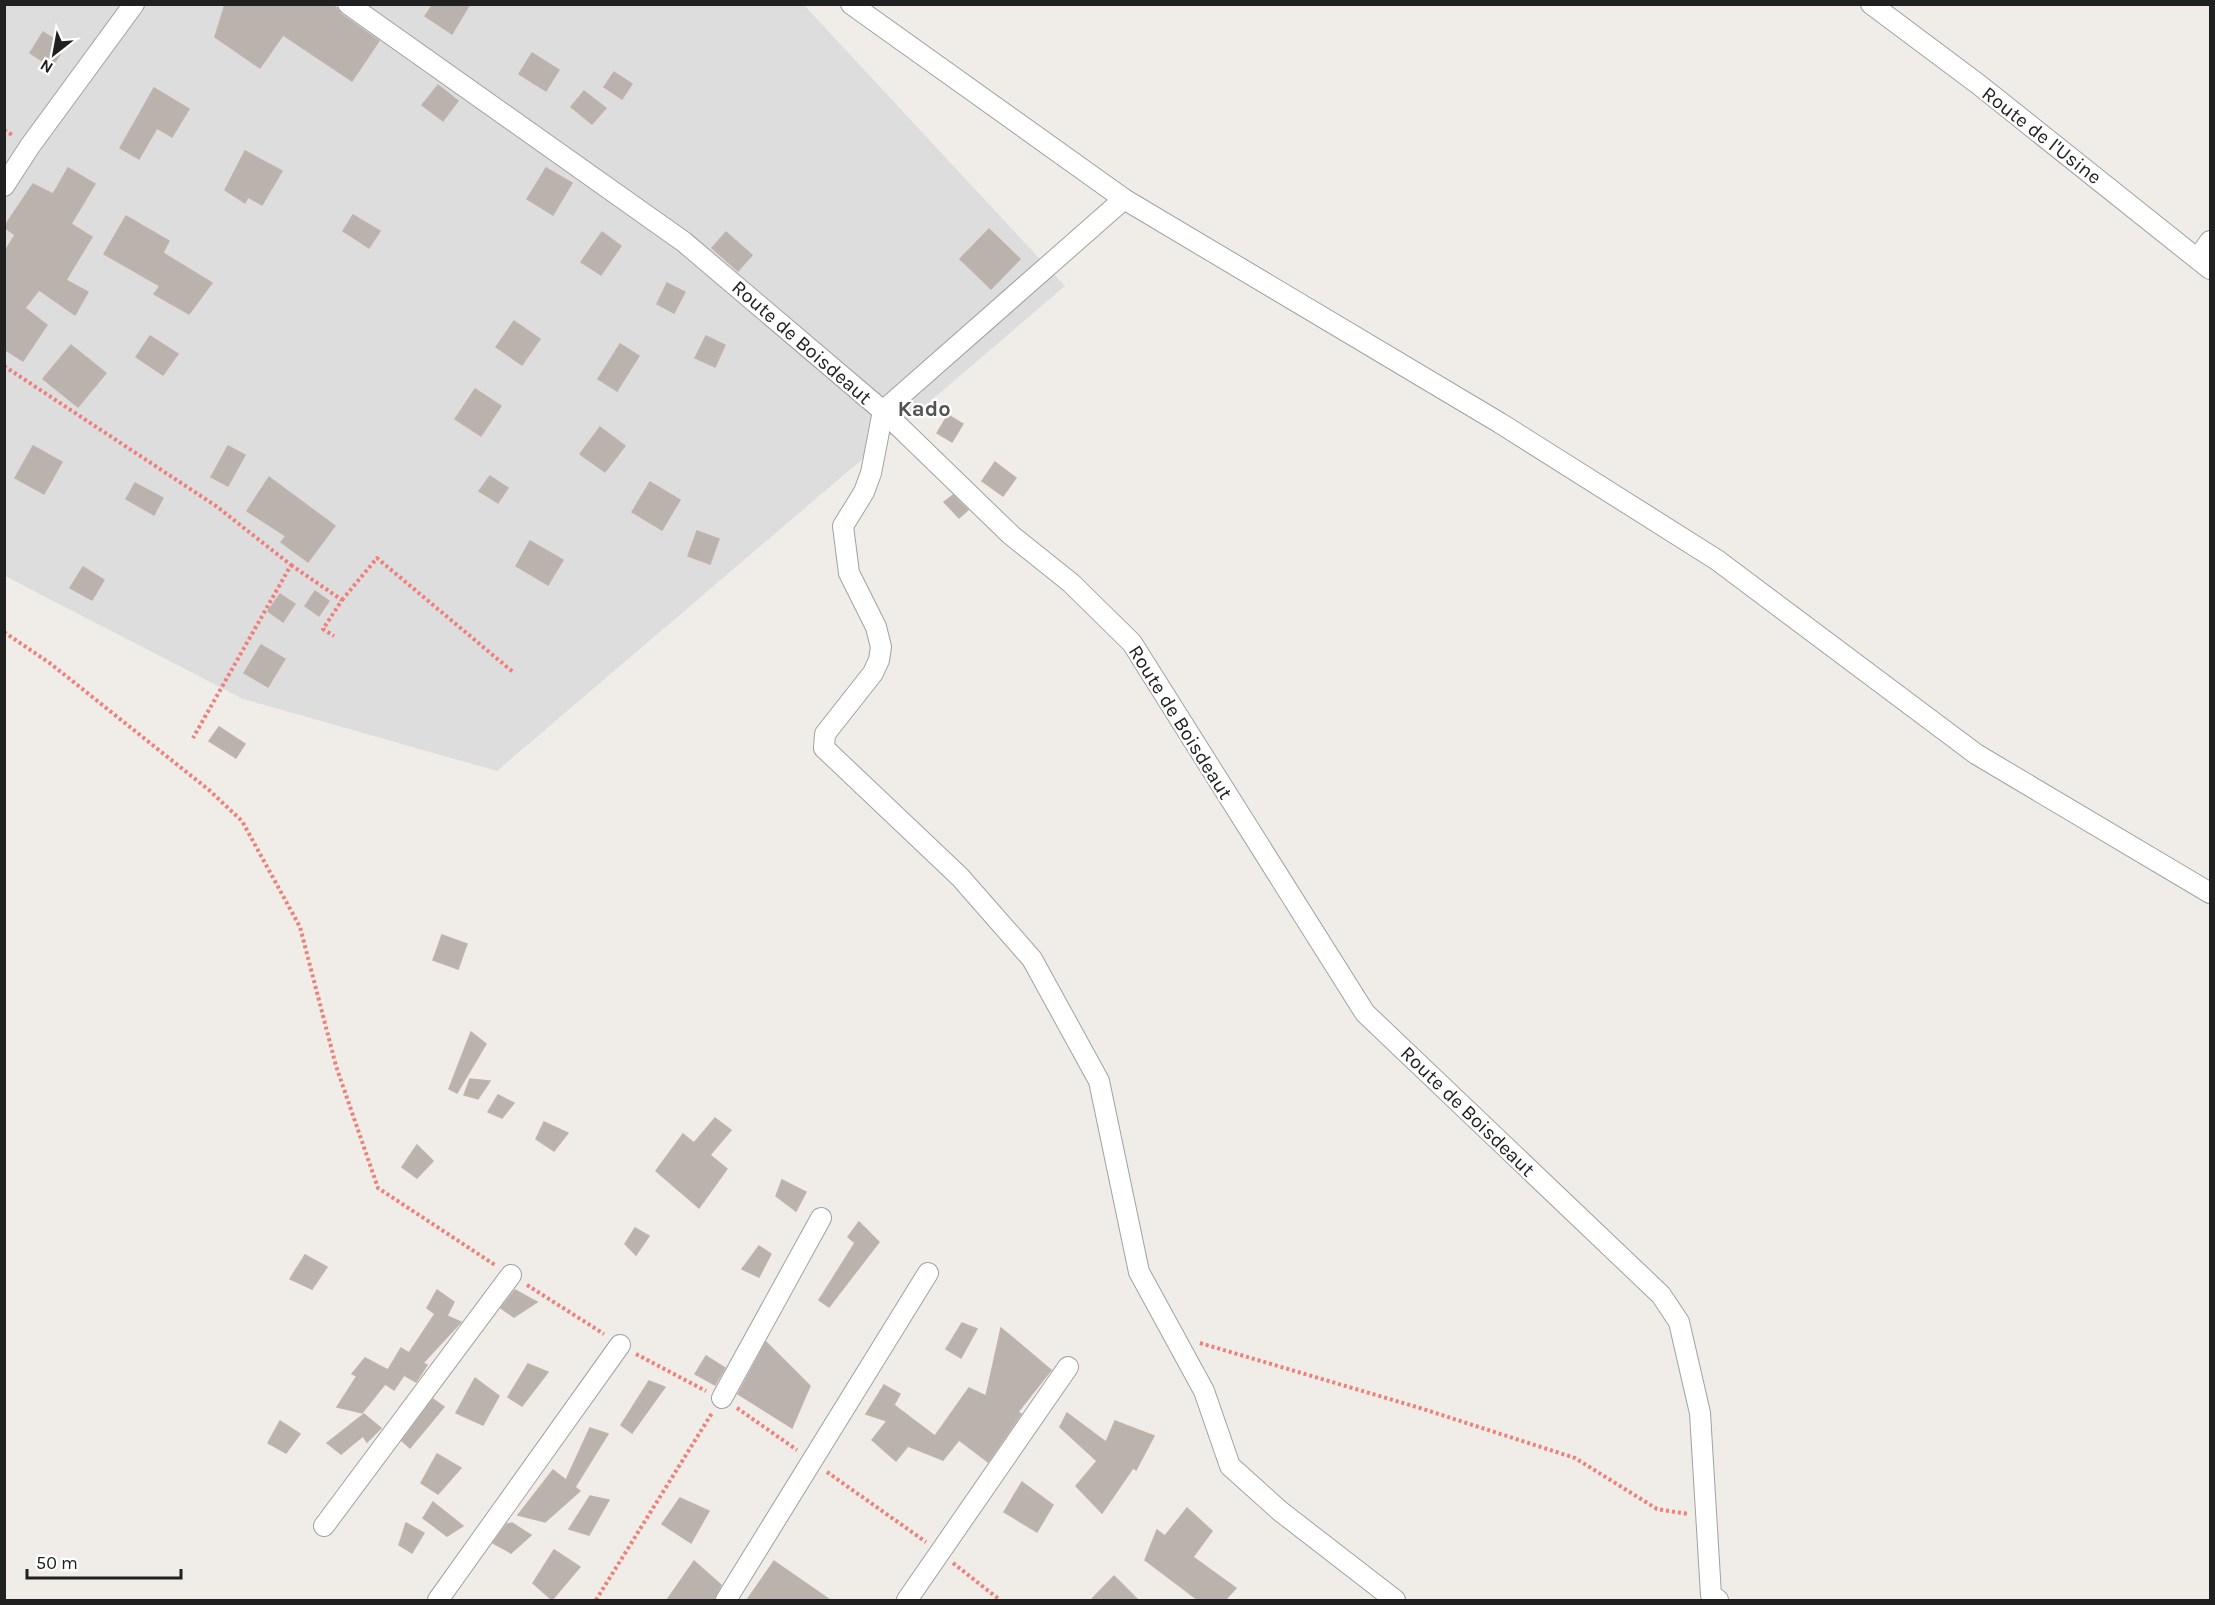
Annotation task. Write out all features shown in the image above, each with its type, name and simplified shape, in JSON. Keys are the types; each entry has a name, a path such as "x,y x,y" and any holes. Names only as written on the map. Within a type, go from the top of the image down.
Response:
{"street":[{"path":"4,186 30,146 134,4"},
{"name":"Route de Boisdeaut","path":"348,4 684,242 883,411 1011,535 1071,583 1132,643 1365,1013 1661,1295 1679,1322 1700,1413 1712,1599"},
{"path":"851,4 1124,199 1500,423 1717,560 1976,754 2211,892"},
{"name":"Route de l'Usine","path":"1871,4 1978,84 2204,263"},
{"path":"1124,199 883,411 871,473 864,492 843,526 849,573 876,627 880,646 879,660 873,673 825,734 824,748 960,877 1032,959 1099,1081 1139,1272 1204,1391 1230,1466 1280,1511 1395,1600"},
{"path":"2204,263 2211,241"},
{"path":"721,1399 821,1218"},
{"path":"726,1600 928,1274"},
{"path":"324,1526 511,1275"},
{"path":"438,1600 620,1345"},
{"path":"907,1600 1068,1367"}],"path":[{"path":"4,366 216,507 291,565 342,600"},
{"path":"334,636 323,629 342,600 377,558 513,672"},
{"path":"193,738 291,565"},
{"path":"4,632 60,671 209,790 242,821 300,927 336,1065 378,1188 620,1345 721,1399 807,1457"},
{"path":"1174,1337 1420,1408 1575,1458 1657,1509 1707,1518"},
{"path":"596,1600 721,1399"},
{"path":"825,1470 928,1544"},
{"path":"946,1558 1000,1600"}],"shaded area":[{"path":"4,5 804,5 1065,286 497,771 243,699 5,576"}],"building":[{"path":"225,4 333,4 341,14 379,41 352,81 283,35 260,68 215,37"},
{"path":"433,4 470,4 452,34 425,16"},
{"path":"43,32 65,46 52,67 30,53"},
{"path":"532,53 559,70 546,91 519,74"},
{"path":"614,72 632,84 622,99 604,87"},
{"path":"438,85 458,101 443,121 422,105"},
{"path":"154,88 189,109 172,137 157,128 139,159 120,148"},
{"path":"584,91 606,108 592,124 571,107"},
{"path":"245,151 282,171 262,205 248,197 245,203 225,190"},
{"path":"68,168 95,184 71,224 92,237 66,280 88,292 75,315 39,290 25,308 47,325 23,361 4,349 4,253 15,235 4,227 33,184 53,194"},
{"path":"546,168 572,183 553,215 527,199"},
{"path":"353,215 380,231 369,248 343,231"},
{"path":"126,216 169,241 163,253 212,283 189,314 154,294 160,286 104,254"},
{"path":"989,229 1020,259 991,289 960,259"},
{"path":"602,232 621,246 601,275 581,262"},
{"path":"726,232 752,255 738,271 712,248"},
{"path":"667,283 685,292 674,313 657,304"},
{"path":"514,321 540,339 522,365 496,347"},
{"path":"150,336 178,354 163,375 136,357"},
{"path":"706,336 725,345 715,367 695,358"},
{"path":"620,344 639,356 617,391 598,379"},
{"path":"71,345 106,373 78,407 43,379"},
{"path":"475,389 501,406 481,436 455,419"},
{"path":"948,415 963,424 952,442 937,433"},
{"path":"600,427 625,446 605,472 580,454"},
{"path":"33,446 62,462 44,494 15,478"},
{"path":"228,446 245,455 228,486 211,477"},
{"path":"995,462 1016,478 1003,496 982,481"},
{"path":"490,476 508,488 498,503 479,491"},
{"path":"269,477 335,526 308,562 281,542 286,536 247,511"},
{"path":"650,482 680,500 662,530 632,512"},
{"path":"135,483 163,498 154,515 126,499"},
{"path":"953,495 968,510 959,518 944,502"},
{"path":"697,531 719,539 710,564 688,556"},
{"path":"530,541 563,560 548,585 516,566"},
{"path":"83,567 104,580 92,600 70,588"},
{"path":"315,591 329,601 319,616 305,606"},
{"path":"280,594 295,604 283,622 268,611"},
{"path":"261,645 285,659 268,687 244,673"},
{"path":"219,727 245,744 236,758 209,741"},
{"path":"442,935 467,944 458,969 433,960"},
{"path":"471,1032 486,1044 457,1093 449,1089"},
{"path":"470,1079 490,1081 478,1099 464,1095"},
{"path":"498,1095 514,1103 502,1118 488,1112"},
{"path":"715,1118 731,1130 710,1155 727,1169 699,1208 656,1171 683,1134 694,1143"},
{"path":"544,1122 568,1133 554,1151 536,1139"},
{"path":"417,1145 433,1161 417,1178 402,1167"},
{"path":"782,1180 806,1192 796,1211 776,1196"},
{"path":"859,1222 879,1242 829,1307 819,1300 855,1243 848,1237"},
{"path":"635,1228 649,1236 636,1255 625,1244"},
{"path":"759,1246 771,1254 759,1277 742,1269"},
{"path":"305,1255 327,1267 312,1289 290,1279"},
{"path":"437,1290 454,1302 447,1316 461,1322 423,1363 427,1365 416,1382 404,1375 394,1390 385,1384 362,1413 337,1407 357,1376 352,1374 365,1358 388,1370 401,1348 409,1353 435,1314 427,1308"},
{"path":"515,1290 537,1302 514,1317 501,1308"},
{"path":"962,1323 977,1329 961,1358 946,1349"},
{"path":"1001,1328 1051,1370 1018,1412 1021,1414 988,1462 959,1440 943,1460 908,1446 896,1461 872,1440 887,1421 866,1414 884,1385 900,1394 894,1405 935,1436 969,1388 986,1396"},
{"path":"766,1342 810,1386 792,1428 738,1394"},
{"path":"706,1356 725,1368 715,1385 695,1374"},
{"path":"528,1364 548,1372 522,1406 508,1397"},
{"path":"475,1378 499,1396 483,1425 456,1413"},
{"path":"649,1381 665,1387 632,1433 621,1425"},
{"path":"433,1399 444,1407 410,1448 402,1441"},
{"path":"1067,1413 1106,1442 1115,1421 1154,1436 1136,1470 1133,1468 1102,1513 1076,1486 1097,1461 1060,1427"},
{"path":"364,1414 381,1428 367,1442 363,1436 341,1454 327,1443"},
{"path":"280,1421 300,1434 286,1453 268,1443"},
{"path":"590,1428 608,1434 575,1487 580,1491 545,1522 518,1515 553,1470 566,1480"},
{"path":"437,1454 461,1468 438,1494 421,1483"},
{"path":"1022,1482 1053,1505 1037,1532 1004,1512"},
{"path":"590,1496 609,1500 589,1535 569,1529"},
{"path":"680,1498 709,1511 691,1543 662,1524"},
{"path":"433,1502 463,1526 447,1536 423,1518"},
{"path":"1187,1508 1212,1531 1193,1557 1236,1588 1225,1600 1198,1600 1145,1560 1157,1530 1165,1536"},
{"path":"406,1523 424,1533 412,1553 399,1545"},
{"path":"512,1523 531,1535 511,1553 493,1543 507,1524"},
{"path":"554,1550 580,1567 552,1600 533,1583"},
{"path":"694,1561 721,1585 714,1600 667,1600"},
{"path":"774,1561 830,1600 747,1600"},
{"path":"1114,1576 1138,1600 1091,1600"}],"district":[{"name":"Kado","path":"924,408"}]}
